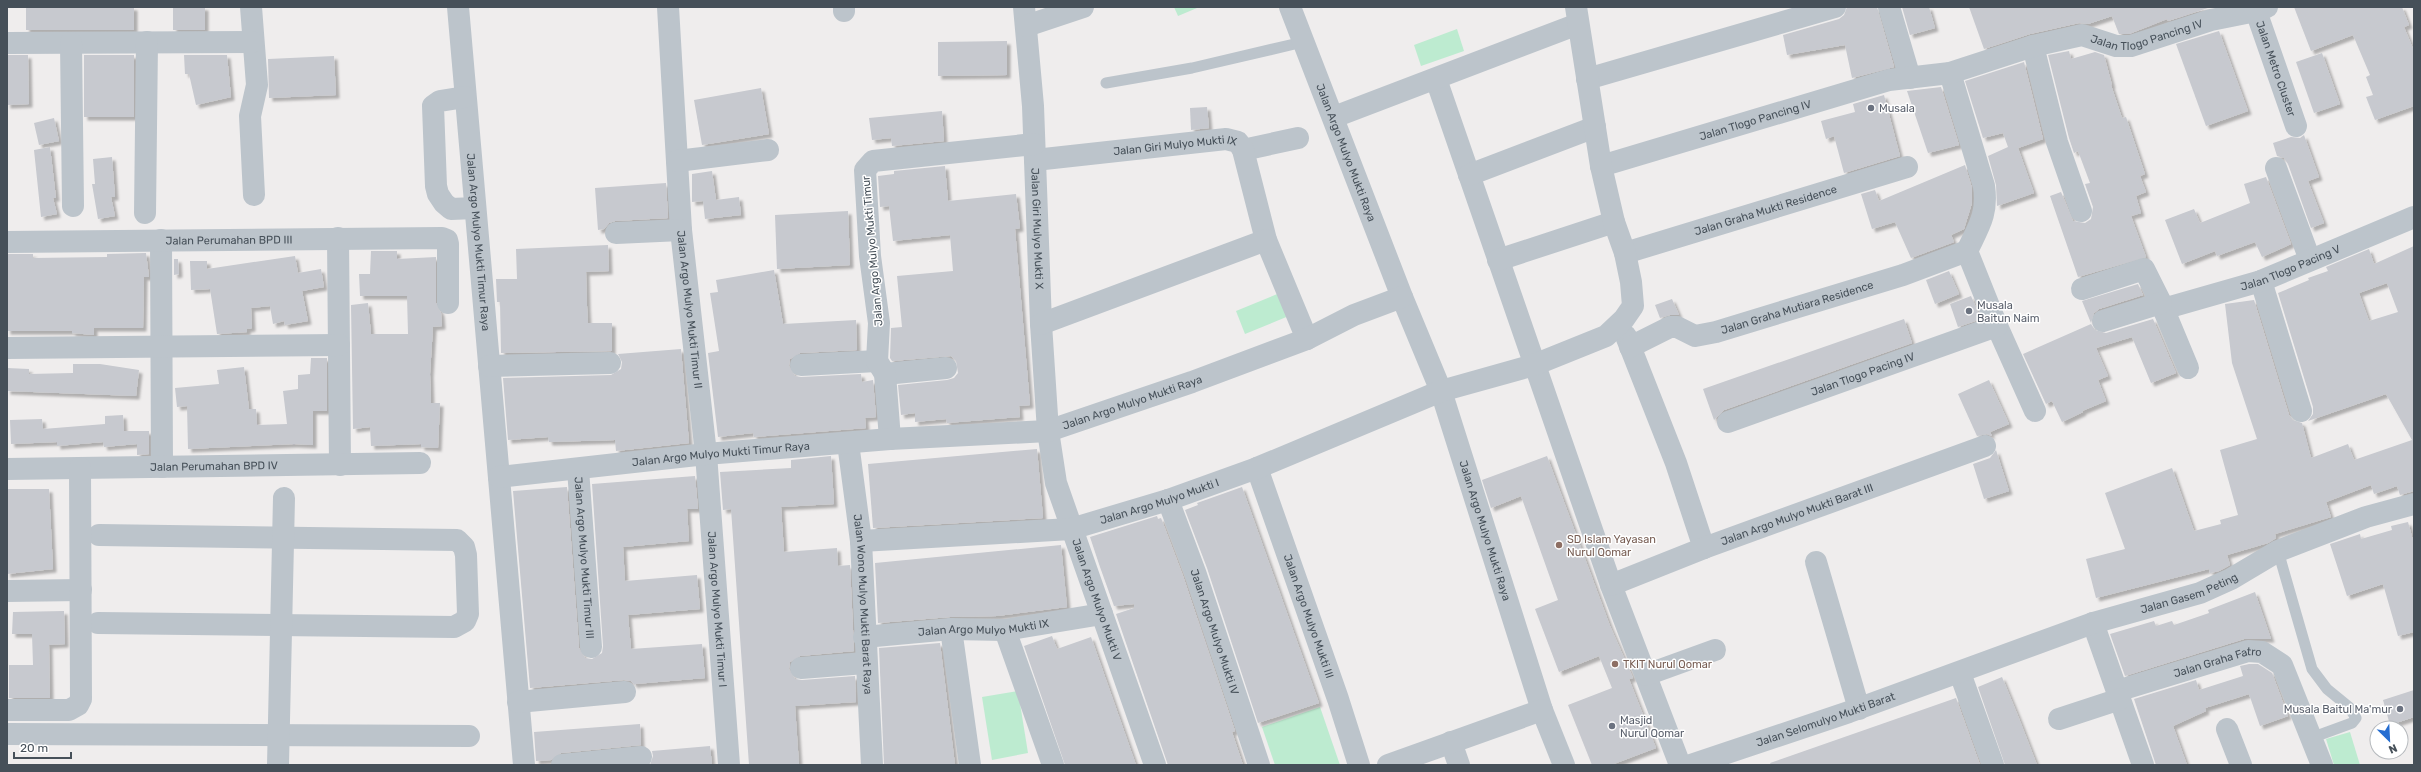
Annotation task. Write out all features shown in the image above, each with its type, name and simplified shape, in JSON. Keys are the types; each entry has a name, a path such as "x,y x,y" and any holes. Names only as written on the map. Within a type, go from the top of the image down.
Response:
{"street":[{"path":"251,7 252,42 257,85 250,116 254,195"},
{"name":"Jalan Argo Mulyo Mukti Timur Raya","path":"458,7 456,98 468,208 489,366 524,765"},
{"path":"668,7 681,230"},
{"path":"1025,17 1083,7"},
{"name":"Jalan Argo Mulyo Mukti Raya","path":"1290,7 1402,297 1441,391 1542,710 1564,765"},
{"path":"1587,79 1835,7"},
{"path":"1889,7 1910,78"},
{"name":"Jalan Tlogo Pancing IV","path":"1601,166 1799,105 1889,80 1950,73 2033,46 2082,35 2116,46 2131,46 2211,20 2261,9"},
{"name":"Jalan Metro Cluster","path":"2261,9 2296,126"},
{"path":"1334,118 1436,79 1577,16 1596,127 1601,166 1614,222 1625,253 1631,282 1633,306 1624,318 1606,336 1534,365 1441,391"},
{"name":"Jalan Giri Mulyo Mukti X","path":"1025,17 1034,152 1041,324 1048,431"},
{"path":"145,213 147,42"},
{"path":"7,43 252,42"},
{"path":"71,43 73,206"},
{"path":"2033,46 2057,142 2081,211"},
{"path":"1950,73 1984,186 1986,203 1983,220 1967,251 1997,326 2036,411"},
{"path":"1436,79 1611,586 1680,765"},
{"path":"456,98 436,103 432,110 436,186 444,203 451,209 468,208"},
{"path":"1469,175 1596,127"},
{"path":"1243,150 1298,138"},
{"name":"Jalan Giri Mulyo Mukti IX","path":"1034,152 1226,139 1238,142 1243,150 1266,240 1307,340"},
{"path":"677,161 768,150"},
{"name":"Jalan Argo Mulyo Mukti Timur","path":"890,439 881,368 879,323 870,256 865,170 868,164 873,161 1034,152"},
{"name":"Jalan Graha Mukti Residence","path":"1625,253 1907,167"},
{"path":"2276,168 2310,260"},
{"name":"Jalan Tlogo Pacing V","path":"2103,321 2261,281 2414,217"},
{"path":"1498,260 1614,222"},
{"name":"Jalan Argo Mulyo Mukti Timur II","path":"616,233 681,230 706,454"},
{"path":"338,238 340,465"},
{"name":"Jalan Perumahan BPD III","path":"7,242 442,238 447,240 448,244 448,303"},
{"path":"161,240 162,467"},
{"path":"1041,324 1266,240"},
{"name":"Jalan Graha Mutiara Residence","path":"1704,548 1676,463 1628,341 1677,326 1695,336 1723,330 1904,275 1967,251"},
{"path":"2082,290 2142,269 2162,306 2188,368"},
{"path":"2261,281 2300,410"},
{"name":"Jalan Argo Mulyo Mukti Raya","path":"848,443 890,439 1048,431 1192,382 1307,340 1354,315 1402,297"},
{"name":"Jalan Tlogo Pacing IV","path":"1728,422 1997,326"},
{"path":"7,348 339,345"},
{"path":"489,366 610,363"},
{"path":"801,365 881,368 946,368"},
{"name":"Jalan Argo Mulyo Mukti I","path":"861,542 1071,529 1168,500 1257,468 1441,391"},
{"name":"Jalan Argo Mulyo Mukti V","path":"1048,431 1056,483 1155,765"},
{"name":"Jalan Argo Mulyo Mukti Timur Raya","path":"499,477 706,454 848,443"},
{"name":"Jalan Wono Mulyo Mukti Barat Raya","path":"848,443 861,542 865,663 872,765"},
{"name":"Jalan Argo Mulyo Mukti Barat III","path":"1611,586 1704,548 1985,446"},
{"name":"Jalan Argo Mulyo Mukti Timur I","path":"706,454 730,765"},
{"name":"Jalan Perumahan BPD IV","path":"7,469 420,463"},
{"path":"7,710 69,710 78,705 81,699 80,468"},
{"name":"Jalan Argo Mulyo Mukti III","path":"1257,468 1359,765"},
{"name":"Jalan Argo Mulyo Mukti Timur III","path":"578,469 591,647"},
{"path":"278,765 284,498"},
{"name":"Jalan Argo Mulyo Mukti IV","path":"1168,500 1195,572 1259,765"},
{"name":"Jalan Gasem Peting","path":"1960,672 2093,623 2200,593 2231,578 2278,551 2366,517 2414,504"},
{"path":"98,623 454,627 465,621 468,614 466,555 464,547 457,540 100,535"},
{"path":"1816,562 1859,709"},
{"path":"7,591 81,590"},
{"name":"Jalan Argo Mulyo Mukti IX","path":"864,637 951,629 1005,630 1102,614"},
{"path":"2093,623 2143,765"},
{"path":"951,629 970,765"},
{"path":"1005,630 1053,765"},
{"path":"1646,674 1715,650"},
{"name":"Jalan Graha Fatro","path":"2059,719 2118,695 2248,651 2262,652 2282,666 2322,765"},
{"path":"801,668 865,663"},
{"path":"1960,672 1993,765"},
{"name":"Jalan Selomulyo Mukti Barat","path":"1691,765 1859,709 1960,672"},
{"path":"518,702 625,692"},
{"path":"1388,765 1542,710"},
{"path":"2227,729 2241,765"},
{"path":"7,734 468,736"},
{"path":"1451,742 1459,765"},
{"path":"562,765 641,757"}],"lane":[{"path":"1106,83 1192,68 1303,42"},
{"path":"2278,551 2312,669 2327,689 2349,707 2356,718 2352,723 2311,738"}],"green space":[{"path":"1174,7 1197,7 1197,8 1178,16"},
{"path":"1457,29 1464,51 1421,66 1414,45"},
{"path":"1287,290 1296,313 1245,334 1236,311"},
{"path":"1018,691 1028,753 992,760 982,697"},
{"path":"1320,707 1340,765 1275,765 1262,727"},
{"path":"2350,732 2360,765 2334,765 2326,739"}],"building":[{"path":"26,7 134,7 134,30 26,30"},
{"path":"173,7 205,7 205,30 173,30"},
{"path":"1847,7 1877,7 1894,67 1852,78 1845,45 1787,55 1783,35 1839,19 1844,15"},
{"path":"1902,7 1929,7 1935,28 1910,35"},
{"path":"1969,7 2211,7 2168,21 2167,19 2129,34 2119,34 2112,16 2088,24 2079,23 2030,34 1984,49"},
{"path":"2294,7 2402,7 2409,25 2404,27 2414,51 2414,106 2375,120 2366,97 2373,95 2366,77 2370,75 2353,35 2311,51"},
{"path":"2219,31 2248,111 2206,126 2176,44"},
{"path":"1007,41 1007,75 938,76 938,42"},
{"path":"2069,51 2071,59 2095,52 2104,55 2111,85 2122,118 2126,117 2145,174 2140,176 2146,192 2136,196 2141,213 2131,216 2146,257 2078,277 2050,196 2061,192 2073,221 2085,223 2091,219 2093,207 2085,184 2090,183 2078,151 2074,153 2069,138 2048,55"},
{"path":"2322,53 2340,104 2314,113 2296,62"},
{"path":"7,55 28,55 29,104 7,105"},
{"path":"84,55 134,55 134,117 84,117"},
{"path":"184,55 227,55 231,97 196,105 189,74 185,74"},
{"path":"334,56 336,95 269,98 268,59"},
{"path":"2024,62 2043,139 2018,148 2034,193 1997,206 1996,185 1988,156 2008,147 2003,133 1983,138 1965,81"},
{"path":"1941,87 1959,145 1928,153 1907,91"},
{"path":"761,88 769,134 702,145 694,100"},
{"path":"1884,95 1900,156 1844,173 1834,136 1826,139 1821,121 1855,112 1853,104"},
{"path":"1207,107 1209,128 1191,130 1190,108"},
{"path":"942,111 944,141 892,146 891,138 872,140 869,118"},
{"path":"54,118 59,141 39,145 34,123"},
{"path":"2304,135 2319,177 2308,181 2324,223 2311,228 2288,164 2284,158 2277,156 2273,143 2291,137 2300,138"},
{"path":"50,147 56,198 53,198 57,214 41,217 34,150"},
{"path":"112,157 115,197 111,197 115,216 98,219 92,184 95,184 93,159"},
{"path":"1965,165 1972,188 1972,203 1964,229 1951,235 1954,242 1911,258 1895,222 1872,229 1861,194 1875,190 1879,201"},
{"path":"945,166 948,201 1016,194 1020,228 1015,229 1030,405 1019,406 1020,417 947,423 946,419 915,422 915,413 901,415 898,385 947,380 954,378 958,373 956,361 951,356 892,361 890,358 891,328 902,327 897,276 953,271 950,235 893,241 889,206 880,207 878,176 894,174 894,171"},
{"path":"712,171 716,200 739,197 741,215 705,219 703,201 692,202 692,174"},
{"path":"2266,177 2291,244 2262,257 2255,242 2217,256 2215,251 2182,264 2165,220 2194,209 2200,223 2250,203 2244,184"},
{"path":"666,183 668,218 615,221 609,223 604,229 598,230 595,188"},
{"path":"848,211 850,265 777,269 775,215"},
{"path":"608,245 609,271 586,272 587,306 588,323 612,323 612,351 501,353 500,302 497,302 496,279 517,279 516,249"},
{"path":"2414,246 2414,491 2400,495 2397,486 2374,494 2371,485 2326,502 2331,517 2275,534 2276,538 2268,543 2227,555 2230,565 2219,571 2210,573 2209,569 2096,598 2086,559 2125,549 2105,493 2172,468 2194,531 2221,524 2220,520 2238,515 2220,450 2257,439 2232,363 2225,304 2254,300 2289,415 2293,420 2302,423 2311,458 2348,444 2354,460 2412,440 2386,394 2308,421 2313,414 2313,407 2278,293 2309,280 2308,278 2328,271 2326,267 2369,249 2374,264","holes":["2387,283 2398,312 2369,321 2359,293"]},
{"path":"371,251 397,251 397,259 436,257 436,303 441,313 442,326 433,327 430,374 431,403 440,403 438,448 421,447 421,444 371,446 370,427 353,429 351,305 368,303 371,334 408,334 407,296 360,296 359,274 370,274"},
{"path":"146,253 149,277 144,277 143,328 94,328 94,335 72,333 72,331 7,331 7,254 33,254 33,258 107,257 107,254"},
{"path":"295,256 298,273 321,269 324,287 302,291 308,321 285,325 284,321 273,324 270,306 251,308 252,328 247,329 247,332 217,334 210,289 191,290 190,261 207,261 207,269"},
{"path":"174,259 178,259 179,274 174,275"},
{"path":"774,270 783,324 856,320 857,350 800,353 790,359 789,366 795,376 801,377 861,374 862,382 873,380 876,417 865,418 866,428 754,437 753,433 718,437 708,353 719,351 710,293 718,292 716,280"},
{"path":"1949,271 1959,294 1935,304 1926,280"},
{"path":"2138,284 2143,295 2099,309 2094,313 2091,323 2082,301"},
{"name":"Musala Baitun Naim","path":"1971,296 1981,319 1958,327 1950,304"},
{"path":"1672,299 1679,315 1670,315 1660,318 1655,305"},
{"path":"1904,319 1912,343 1724,410 1714,420 1703,389"},
{"path":"2153,319 2176,373 2151,383 2132,337 2096,348 2108,376 2098,380 2106,401 2082,411 2083,412 2062,422 2052,401 2046,404 2023,354 2091,324 2095,330 2106,333"},
{"path":"681,349 689,443 616,451 615,440 549,442 548,437 508,440 503,378 611,375 621,369 622,362 618,354"},
{"path":"311,358 327,358 327,411 313,411 313,445 294,444 188,449 187,406 177,407 175,388 219,384 217,370 244,367 249,409 256,409 257,425 287,424 283,391 298,389 298,375 310,374"},
{"path":"73,364 100,364 139,370 136,396 7,391 7,368 29,369 29,374 73,373"},
{"path":"1989,380 2009,424 1990,432 1992,436 1987,434 1977,436 1958,394"},
{"path":"123,415 124,431 149,431 149,454 137,455 137,444 104,447 103,442 57,446 57,442 11,444 10,420 42,419 43,429 105,424 105,416"},
{"path":"1037,449 1043,518 873,528 868,464"},
{"path":"1996,450 2009,491 1984,499 1973,464 1990,458"},
{"path":"831,456 834,504 781,507 784,552 837,548 838,566 850,565 854,651 800,656 790,662 789,669 795,679 802,680 855,676 856,702 795,706 799,765 749,765 731,509 723,510 720,472 791,468 791,460"},
{"path":"1547,456 1610,626 1633,678 1629,679 1656,748 1611,765 1592,765 1568,705 1612,688 1599,656 1559,672 1535,609 1558,600 1521,496 1491,508 1482,480"},
{"path":"695,476 698,509 687,509 689,541 623,547 625,581 697,575 700,609 628,615 631,649 702,644 705,678 635,684 636,686 631,681 624,680 530,688 513,491 567,487 579,648 585,658 592,659 602,653 603,646 592,484"},
{"path":"1242,487 1319,703 1258,723 1207,568 1185,510 1198,505 1197,503"},
{"path":"7,489 49,489 53,569 7,574"},
{"path":"1157,516 1158,519 1161,518 1183,576 1235,731 1232,732 1243,765 1168,765 1116,614 1134,608 1134,604 1114,606 1090,537"},
{"path":"2408,522 2414,544 2414,632 2398,636 2383,584 2347,596 2330,544 2360,534 2361,539 2392,530 2391,526"},
{"path":"1061,545 1067,607 997,616 950,617 878,623 875,563"},
{"path":"2255,592 2271,639 2244,639 2125,676 2110,634 2154,621 2156,626 2172,621 2174,625 2209,613 2208,610"},
{"path":"64,611 65,644 49,645 50,698 9,698 9,665 33,665 32,634 12,634 13,612"},
{"path":"1052,636 1057,649 1091,637 1136,765 1065,765 1024,646"},
{"path":"940,643 955,765 884,765 879,648"},
{"path":"2258,664 2272,673 2288,716 2260,726 2249,694 2205,708 2206,711 2173,726 2187,765 2156,765 2134,699 2196,680 2199,690 2243,676 2240,666"},
{"path":"2002,677 2037,765 2005,765 1978,687"},
{"name":"Musala Baitul Ma'mur","path":"2414,690 2414,717 2405,720 2389,720 2383,700"},
{"path":"1956,698 1980,765 1771,765 1770,763"},
{"path":"640,724 641,745 561,753 551,760 536,761 534,732"},
{"path":"710,746 712,765 650,765 653,756 652,751"}],"place":[{"name":"Musala","path":"1871,108"},
{"name":"Musala Baitun Naim","path":"1969,311"},
{"name":"SD Islam Yayasan Nurul Qomar","path":"1559,545"},
{"name":"TKIT Nurul Qomar","path":"1615,664"},
{"name":"Musala Baitul Ma'mur","path":"2400,709"},
{"name":"Masjid Nurul Qomar","path":"1612,726"}]}
